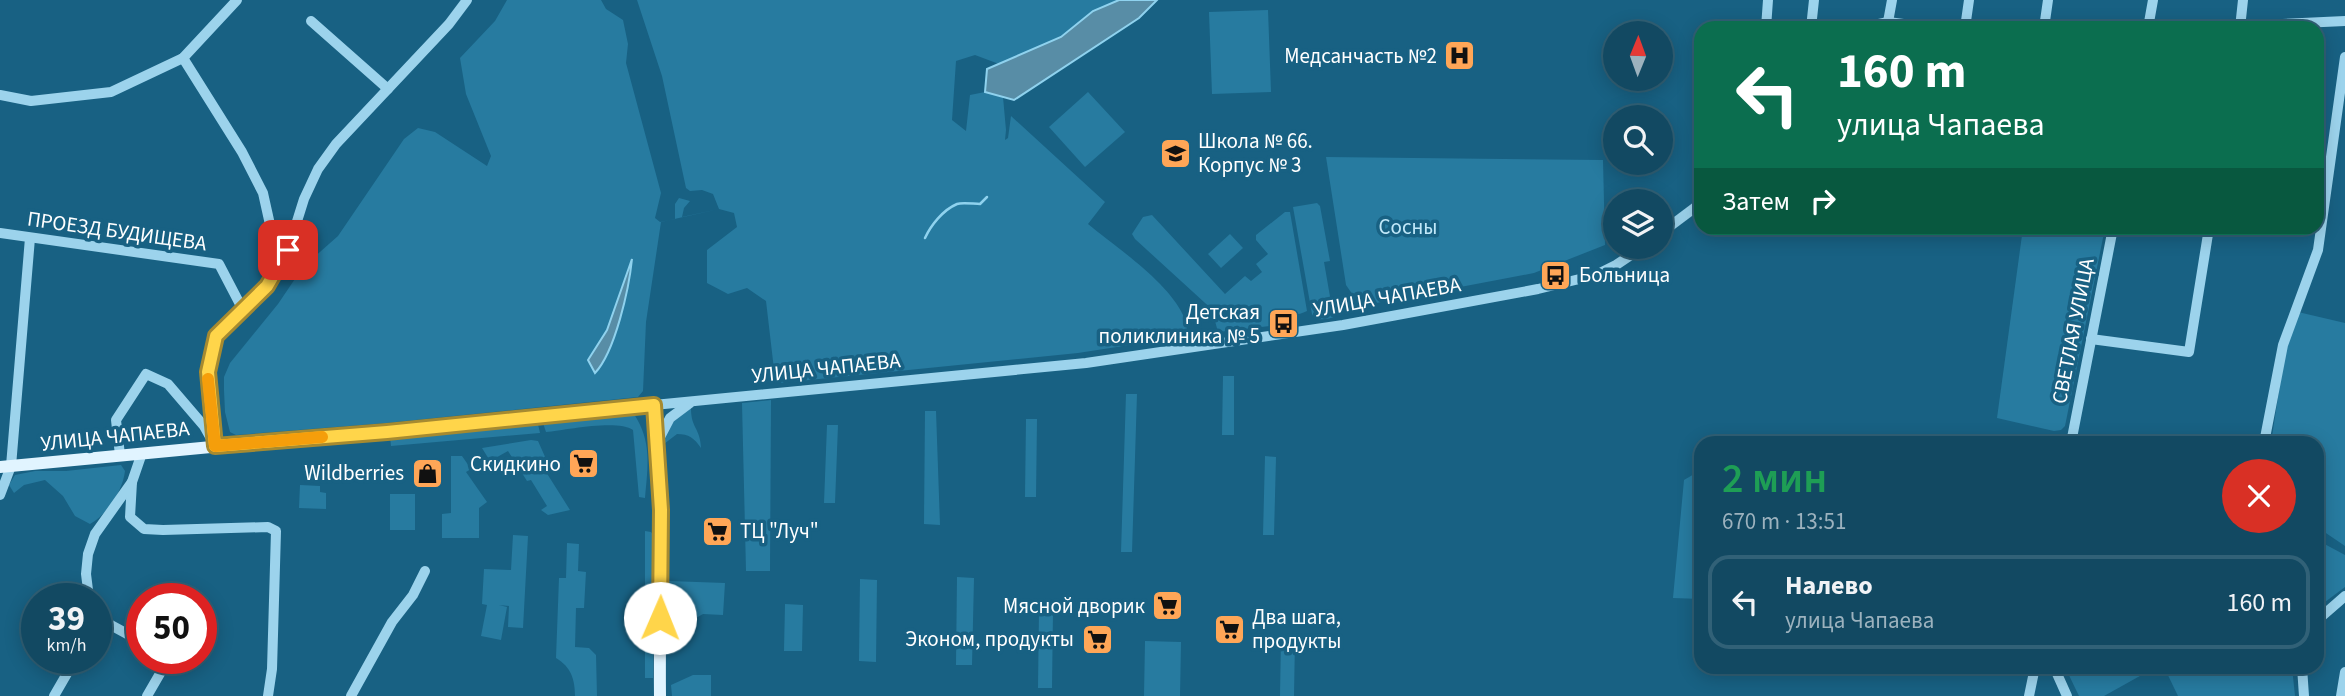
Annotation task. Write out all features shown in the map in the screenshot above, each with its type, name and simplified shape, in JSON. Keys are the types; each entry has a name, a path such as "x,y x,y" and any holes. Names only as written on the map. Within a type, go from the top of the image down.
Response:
{"main road":[{"name":"УЛИЦА ЧАПАЕВА","path":"5,467 654,405"},
{"path":"654,405 661,528 660,696"}],"street":[{"path":"0,95 31,101 111,92 183,58 237,0"},
{"path":"215,446 208,372 216,336 267,286 288,250 304,199 318,169 336,144 449,24 467,0"},
{"path":"1766,21 1768,0"},
{"path":"1812,21 1814,0"},
{"path":"1888,21 1892,0"},
{"path":"1966,21 1969,0"},
{"path":"2045,21 2048,0"},
{"path":"2149,21 2153,0"},
{"path":"2239,21 2243,0"},
{"path":"311,21 387,89"},
{"path":"2324,22 2345,21"},
{"path":"2324,207 2345,57"},
{"path":"183,58 242,152 263,193 279,265"},
{"path":"1673,224 1694,208"},
{"name":"ПРОЕЗД БУДИЩЕВА","path":"0,233 219,264 243,310"},
{"name":"СВЕТЛАЯ УЛИЦА","path":"2072,436 2112,235"},
{"path":"2091,339 2189,352 2208,235"},
{"path":"2265,436 2283,345 2318,250 2320,235"},
{"path":"0,495 30,238"},
{"name":"УЛИЦА ЧАПАЕВА","path":"654,405 1083,363 1343,325 1538,289 1596,275 1625,259"},
{"path":"120,455 116,420 146,374 168,384 204,426 215,446"},
{"path":"658,442 670,418 695,401"},
{"path":"142,453 132,482 130,517 144,529 263,526 276,531 272,668 268,696"},
{"path":"87,583 88,554 95,534 132,482"},
{"path":"351,696 392,622 413,595 425,571"},
{"path":"2324,614 2345,596"},
{"path":"2341,696 2345,672"},
{"path":"54,696 67,674"},
{"path":"147,696 160,674"},
{"path":"2029,696 2034,674"},
{"path":"2057,674 2067,696"},
{"path":"2302,674 2304,696"}],"green space":[{"path":"507,0 601,0 606,9 623,20 628,44 626,63 661,193 655,218 660,222 669,220 661,222 646,322 643,391 638,397 386,423 236,435 230,432 225,412 224,377 230,363 278,304 303,267 338,236 404,139 418,128 435,132 487,166 491,156 466,94 460,58 495,21"},
{"path":"637,0 1119,0 1093,11 1061,37 999,64 975,55 956,61 952,120 966,131 970,95 985,92 1003,97 1005,140 1008,138 1011,116 1105,202 1088,224 1166,290 1183,315 1188,336 1078,353 779,383 775,378 766,301 747,288 728,294 707,283 707,250 737,227 734,213 719,209 713,194 686,188 662,76"},
{"path":"1268,10 1271,92 1212,94 1209,12"},
{"path":"1088,92 1125,132 1085,167 1049,127"},
{"name":"Сосны","path":"1326,157 1603,160 1603,246 1534,273 1371,304 1355,298 1346,285"},
{"path":"679,198 690,201 684,208 682,217 719,209 675,219 675,204"},
{"path":"1317,203 1320,206 1330,261 1324,262 1332,308 1337,308 1338,314 1321,319 1315,319 1312,314 1293,207"},
{"path":"1285,212 1290,212 1307,311 1279,318 1278,323 1270,326 1218,332 1216,313 1132,234 1143,217 1152,215 1225,294 1245,276 1251,281 1262,272 1256,264 1268,254 1256,240 1256,235"},
{"path":"1230,234 1243,248 1221,268 1208,254"},
{"path":"2022,235 2104,235 2065,426 2054,431 1997,418"},
{"path":"2298,312 2345,323 2345,546 2324,532 2324,436 2272,436 2285,352"},
{"path":"1223,376 1234,376 1234,435 1222,435"},
{"path":"1126,394 1137,394 1132,552 1121,552"},
{"path":"771,400 770,571 746,571 742,403"},
{"path":"691,408 701,448 691,437 681,434 664,444 672,422"},
{"path":"925,411 936,411 940,525 924,524"},
{"path":"617,412 634,414 644,434 648,464 645,498 639,497 633,430 604,425 546,432 542,420"},
{"path":"1026,419 1037,419 1036,497 1025,497"},
{"path":"537,420 540,433 391,446 390,436"},
{"path":"827,425 838,425 835,503 824,503"},
{"path":"538,441 546,459 541,464 570,510 548,515 541,510 547,506 531,480 527,481 508,451 490,461 482,448"},
{"path":"451,456 462,456 471,469 466,472 487,502 479,508 479,538 442,538 442,514 451,513"},
{"path":"1265,456 1276,457 1274,535 1263,535"},
{"path":"121,465 125,471 118,494 102,515 90,524 75,516 63,496 45,480 24,485 14,493 9,485 15,475 35,471 66,471"},
{"path":"1694,474 1694,599 1673,598 1684,480"},
{"path":"300,485 320,486 320,492 326,493 326,509 299,508"},
{"path":"390,494 415,494 415,530 390,530"},
{"path":"645,531 653,535 653,678 645,678"},
{"path":"513,535 528,536 523,628 508,627 509,606 499,605 507,607 501,640 481,636 487,605 482,604 484,569 511,570"},
{"path":"567,543 579,544 578,571 586,572 584,608 576,608 575,647 589,648 596,655 597,696 575,696 571,674 556,658 559,578 566,578"},
{"path":"2324,544 2345,555 2345,587 2324,603"},
{"path":"957,577 974,578 972,665 956,665"},
{"path":"860,579 877,580 876,662 859,661"},
{"path":"669,581 725,583 723,615 703,614 689,622 669,625"},
{"path":"785,604 803,605 802,651 784,651"},
{"path":"1039,610 1053,610 1052,688 1038,688"},
{"path":"1281,638 1295,638 1294,696 1280,696"},
{"path":"1145,641 1181,642 1180,696 1144,696"},
{"path":"2068,674 2143,674 2104,696 2079,696"},
{"path":"2167,674 2293,674 2295,696 2178,696"},
{"path":"693,675 711,675 711,696 672,696 671,685"}],"shaded area":[{"path":"1119,0 1157,0 1139,18 1014,100 985,92 987,69 1061,37 1093,11"},
{"path":"632,259 628,287 615,336 595,373 588,360 607,330"}],"waterway":[{"path":"925,238 938,218 947,210 962,203 980,204 987,197"}],"slow traffic":[{"path":"208,379 215,446 322,437"}],"place":[{"name":"Медсанчасть №2","path":"1460,56"},
{"name":"Школа № 66. Корпус № 3","path":"1175,153"},
{"name":"Больница","path":"1556,275"},
{"name":"Детская поликлиника № 5","path":"1283,324"},
{"name":"Скидкино","path":"584,464"},
{"name":"Wildberries","path":"427,473"},
{"name":"ТЦ \"Луч\"","path":"717,531"},
{"name":"Мясной дворик","path":"1168,606"},
{"name":"Два шага, продукты","path":"1229,629"},
{"name":"Эконом, продукты","path":"1097,639"}],"route":[{"path":"288,250 267,286 216,336 208,372 215,446 654,405 661,510 660,618"}]}
